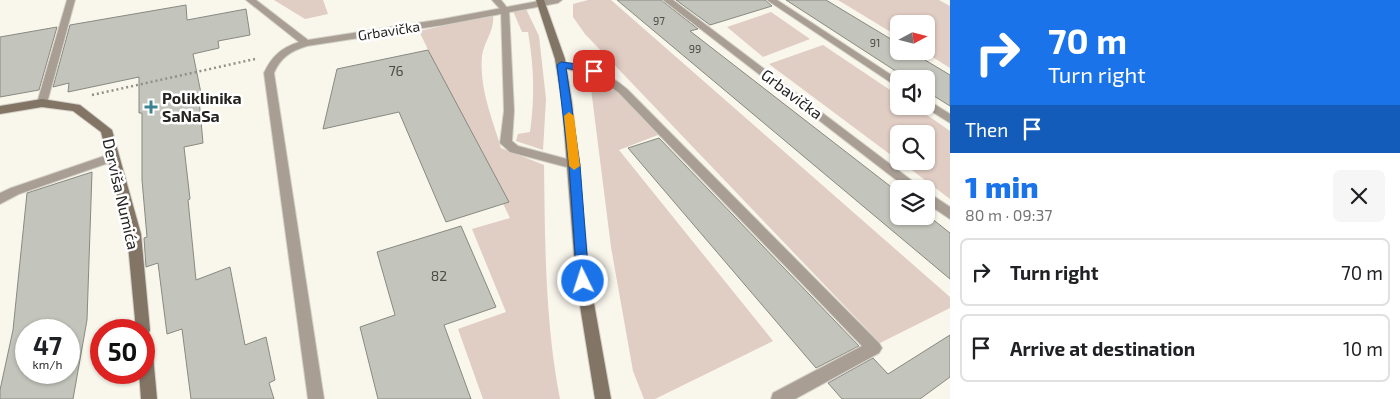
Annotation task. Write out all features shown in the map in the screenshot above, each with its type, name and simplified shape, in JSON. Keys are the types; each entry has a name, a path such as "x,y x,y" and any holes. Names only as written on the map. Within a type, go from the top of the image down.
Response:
{"main road":[{"path":"541,2 561,65 574,165 583,281 603,399"},
{"name":"Derviša Numića","path":"0,110 42,103 76,108 106,130 134,234 141,319"},
{"path":"148,384 149,399"}],"street":[{"path":"42,103 71,0"},
{"path":"250,0 306,44"},
{"path":"496,0 505,10 508,111 506,143 514,149 574,165"},
{"name":"Grbavička","path":"316,399 269,73 274,59 288,48 306,44 443,22 558,0"},
{"name":"Grbavička","path":"667,0 905,180"},
{"path":"772,0 890,79"},
{"path":"561,65 586,68 612,81 874,348 778,399"},
{"path":"935,109 950,119"},
{"path":"0,199 15,191 113,157"},
{"path":"935,203 950,214"}],"path":[{"path":"76,108 93,95 220,67"}],"shaded area":[{"path":"274,0 323,0 328,14 305,19"},
{"path":"588,0 611,0 950,297 950,308 880,343 585,34 573,17 573,4"},
{"path":"838,0 939,0 950,6 950,68 935,59 935,15 890,15 890,32"},
{"path":"526,9 539,36 546,99 543,150 516,141 518,134 530,132 533,107 533,70 528,32 522,32 513,11"},
{"path":"771,12 810,39 763,57 727,27"},
{"path":"493,15 492,26 482,56 482,80 501,148 544,165 549,312 551,341 560,399 483,399 458,329 506,312 472,229 510,218 419,31"},
{"path":"823,45 890,90 890,115 927,115 950,131 950,199 935,188 935,180 925,180 912,170 935,170 935,125 890,125 890,154 769,64"},
{"path":"587,57 663,133 619,150 773,341 655,399 644,399 633,371 611,247"}],"building":[{"path":"617,0 661,0 698,29 690,31 890,186 890,225 935,225 935,221 950,233 950,279"},
{"path":"676,0 765,0 772,6 710,25"},
{"path":"786,0 826,0 890,39 890,60 925,60 950,75 950,106 935,97 935,70 894,70"},
{"path":"186,5 187,20 246,9 250,35 218,41 219,48 193,54 202,98 199,99 203,143 184,147 196,280 230,267 245,345 266,337 275,380 269,383 274,399 191,399 182,329 167,334 158,263 146,267 144,238 147,237 142,180 142,113 139,113 139,77 68,92 69,83 53,87 70,25"},
{"path":"57,27 39,90 0,97 0,37"},
{"path":"428,50 509,202 446,222 399,112 323,129 337,69"},
{"path":"659,138 859,346 816,368 628,148"},
{"path":"92,172 87,320 80,360 80,319 15,319 15,384 76,384 73,399 0,399 0,390 13,330 27,193"},
{"path":"461,226 496,307 444,325 471,399 378,399 360,327 395,315 377,252"},
{"path":"950,335 950,377 920,399 842,399 828,383 873,358 888,374"}],"slow traffic":[{"path":"569,116 574,166"}],"place":[{"name":"Poliklinika SaNaSa","path":"151,107"}],"route":[{"path":"583,281 568,102 561,65 586,68 594,71"}]}
